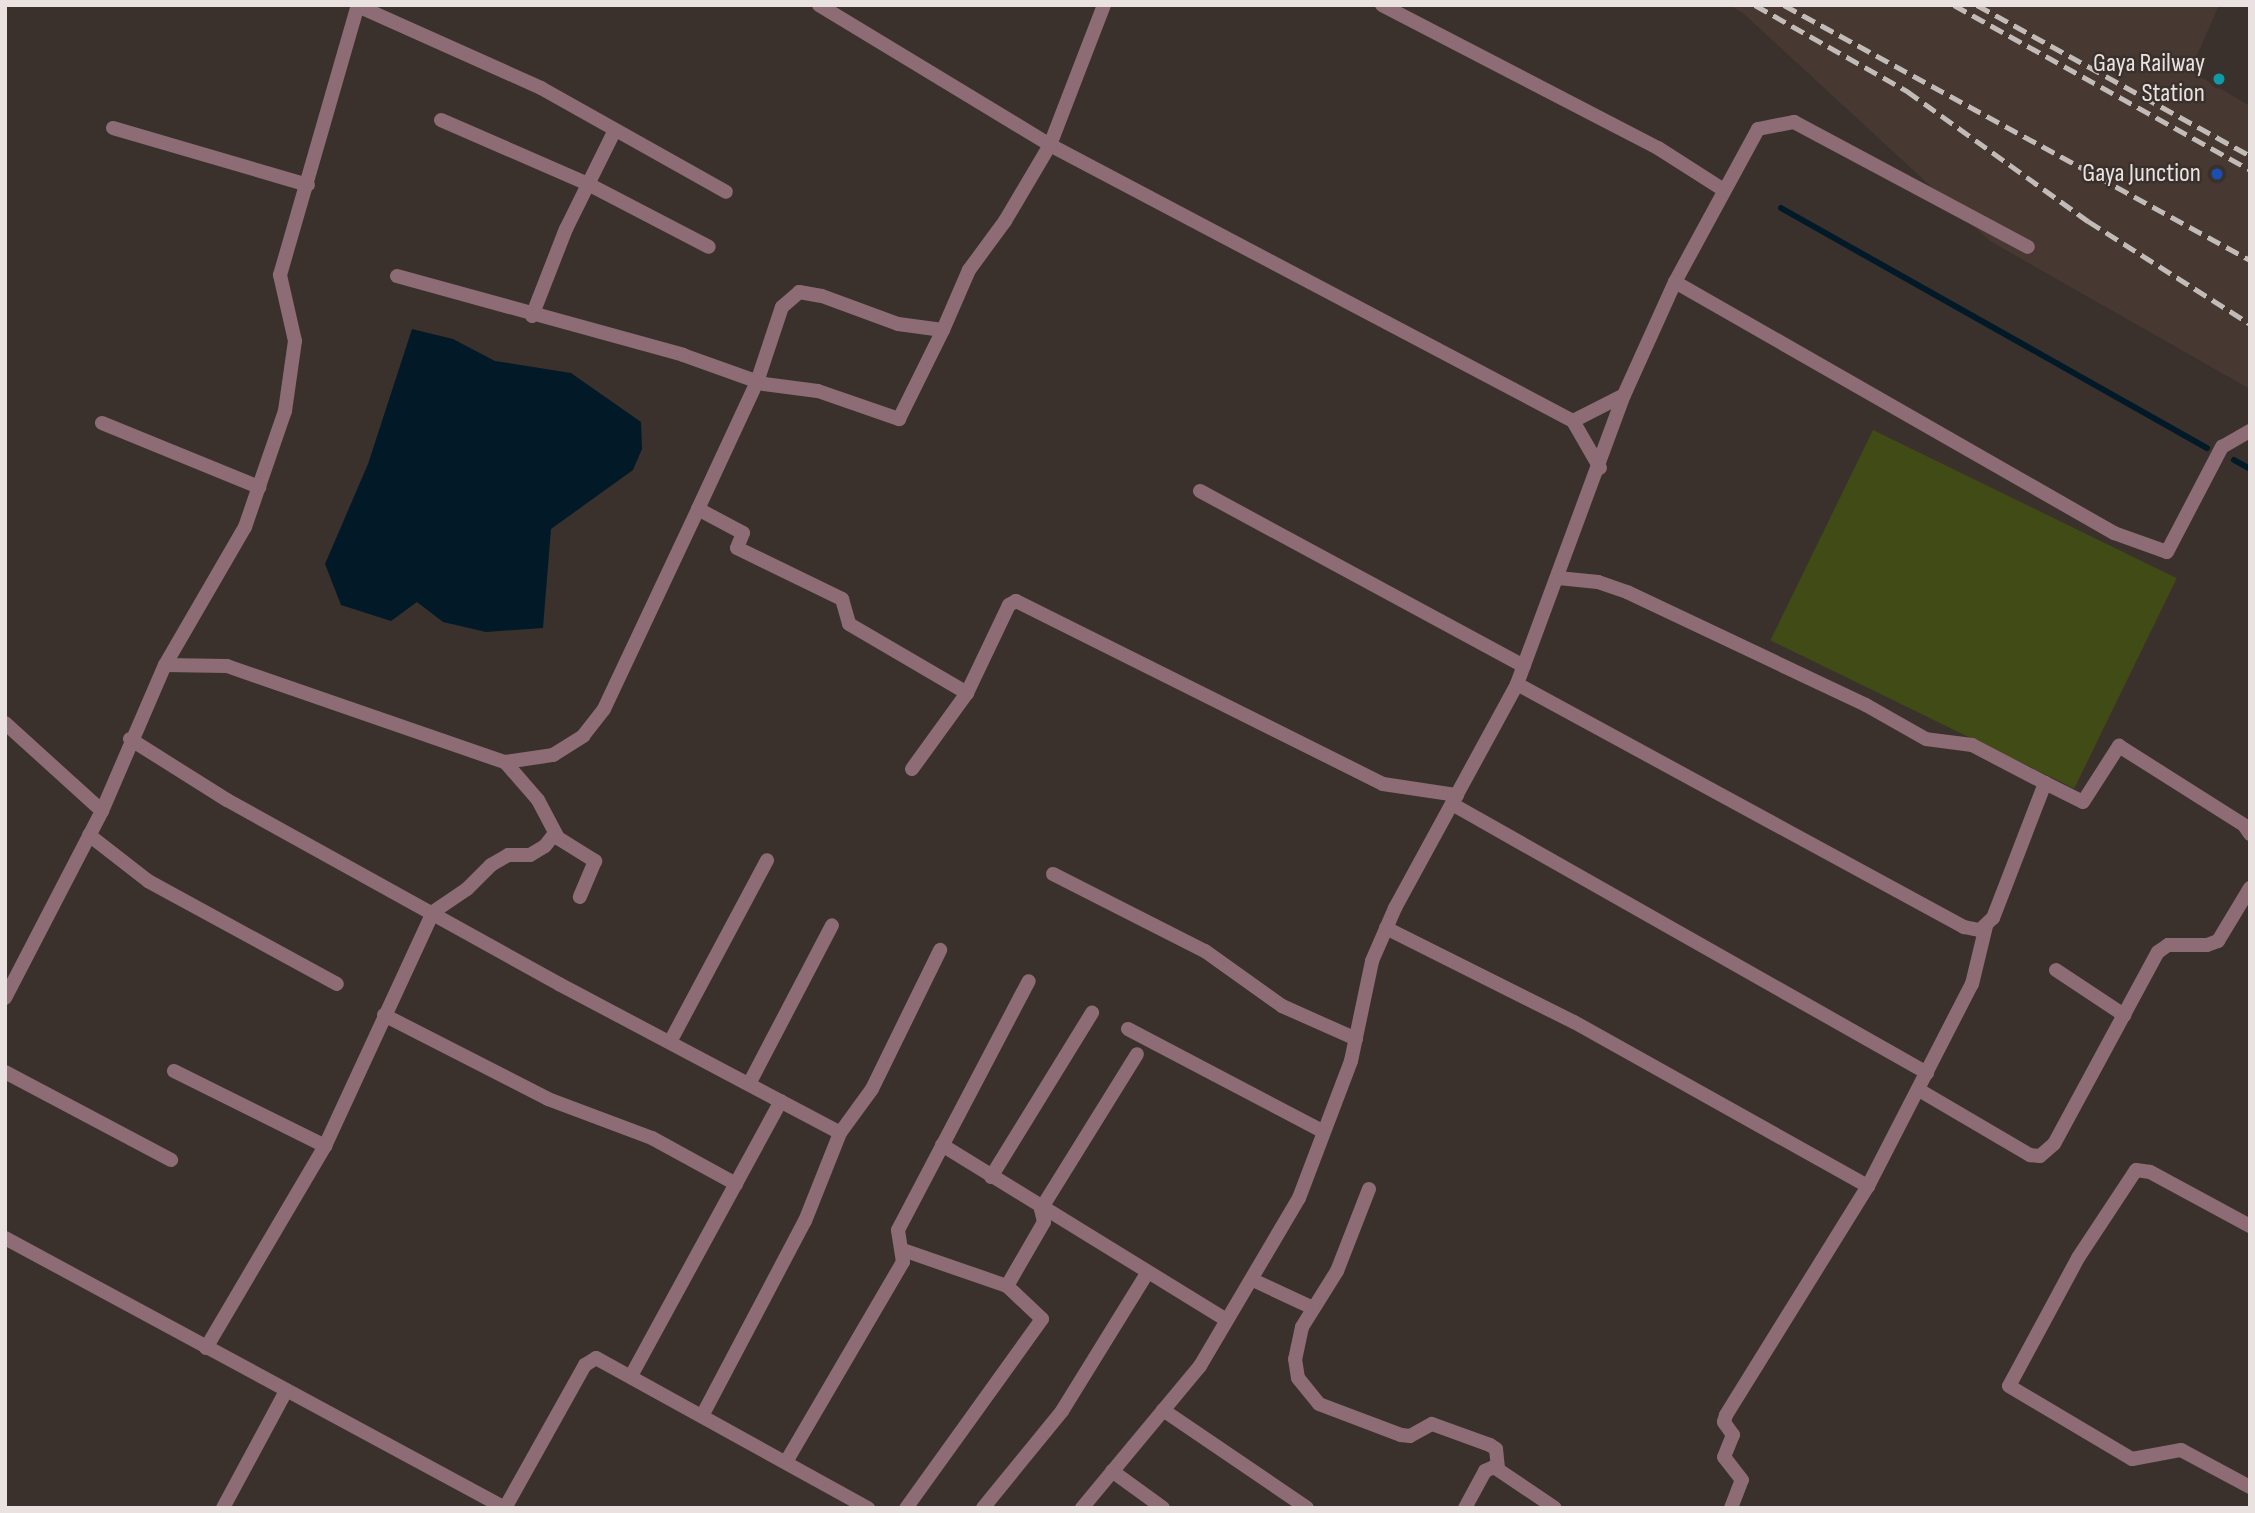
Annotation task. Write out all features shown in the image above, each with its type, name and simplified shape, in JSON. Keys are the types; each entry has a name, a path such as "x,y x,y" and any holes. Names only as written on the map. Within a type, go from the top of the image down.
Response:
{"street":[{"path":"5,998 102,811 130,739 165,665 245,527 292,384 295,341 280,275 358,5 484,60 726,192"},
{"path":"819,5 1049,145 1573,421 1600,468"},
{"path":"397,276 532,316 683,355 757,382 818,391 899,419 969,270 1005,220 1049,145 1104,5"},
{"path":"1382,5 1658,148 1722,189"},
{"path":"441,120 588,184 709,247"},
{"path":"1082,1508 1200,1366 1299,1198 1356,1039 1372,961 1386,929 1517,684 1600,468 1624,395 1675,282 1722,189 1758,128 1794,122 2028,247"},
{"path":"113,128 308,185"},
{"path":"532,316 588,184 615,130"},
{"path":"1675,282 2115,533 2167,552 2222,447 2250,431"},
{"path":"165,665 227,666 505,762 553,755 583,736 604,709 757,382 782,307 799,292 822,296 898,324 943,330"},
{"path":"1573,421 1624,395"},
{"path":"102,423 259,487"},
{"path":"1200,491 1524,666"},
{"path":"698,509 743,533 737,548 842,599 849,624 967,693"},
{"path":"1558,578 1598,582 1627,592 1866,705 1926,739 1972,745 2083,802 2119,746 2244,825 2250,834"},
{"path":"912,769 967,693 1009,605 1018,602 1383,785 1455,800 1927,1073"},
{"path":"1517,684 1964,927 1980,930 1986,926"},
{"path":"5,723 102,811"},
{"path":"130,739 217,794 840,1133"},
{"path":"505,762 538,800 555,833 595,861 580,897"},
{"path":"1731,1508 1742,1480 1724,1457 1733,1435 1724,1422 1726,1415 1868,1186 1919,1090 1972,984 1986,926 2045,783"},
{"path":"206,1348 325,1146 433,912 467,888 491,865 508,855 530,855 545,846 555,833"},
{"path":"89,835 148,881 337,984"},
{"path":"670,1042 767,860"},
{"path":"1053,874 1205,951 1282,1006 1356,1039"},
{"path":"1919,1090 2029,1155 2040,1156 2054,1144 2158,952 2168,945 2207,946 2218,941 2250,888"},
{"path":"749,1084 832,925"},
{"path":"1386,929 1574,1022 1868,1186"},
{"path":"702,1416 805,1221 840,1133 872,1089 940,950"},
{"path":"2056,970 2124,1015"},
{"path":"786,1462 903,1262 898,1230 1029,981"},
{"path":"991,1177 1092,1013"},
{"path":"384,1015 548,1099 652,1138 736,1185"},
{"path":"1128,1029 1324,1132"},
{"path":"1007,1286 1044,1222 1041,1209 1137,1055"},
{"path":"174,1071 325,1146"},
{"path":"5,1072 172,1160"},
{"path":"631,1376 781,1101"},
{"path":"942,1146 1041,1209 1227,1320"},
{"path":"2250,1226 2150,1172 2136,1170 2078,1258 2010,1386 2132,1459 2145,1460 2174,1448 2250,1487"},
{"path":"1369,1189 1336,1271 1298,1336 1295,1359 1298,1378 1313,1399 1406,1437 1436,1424 1493,1447 1498,1469 1555,1508"},
{"path":"5,1238 505,1508 589,1360 601,1359 868,1508"},
{"path":"903,1250 1007,1286 1042,1319 1038,1328 966,1418 905,1508"},
{"path":"983,1508 1062,1410 1148,1272"},
{"path":"1253,1280 1313,1308"},
{"path":"223,1508 286,1391"},
{"path":"1163,1410 1307,1508"},
{"path":"1465,1508 1485,1471 1498,1469"},
{"path":"1112,1471 1163,1508"}],"shaded area":[{"path":"1729,5 2219,5 2190,71 2250,106 2250,389 1990,241 1743,13"}],"green space":[{"path":"1873,430 2177,578 2074,788 1770,640"}],"water":[{"path":"412,329 453,339 495,361 571,373 641,422 642,449 633,470 551,529 543,628 486,632 443,622 417,602 391,621 341,605 325,564 368,464"}],"waterway":[{"path":"1781,208 2207,448"},
{"path":"2234,460 2250,469"}],"railway":[{"path":"1755,5 1907,91 2088,221 2250,324"},
{"path":"1784,5 2250,260"},
{"path":"1954,5 2250,170"},
{"path":"1977,5 2250,156"}],"place":[{"name":"Gaya Railway Station","path":"2219,79"},
{"name":"Gaya Junction","path":"2217,174"}]}
